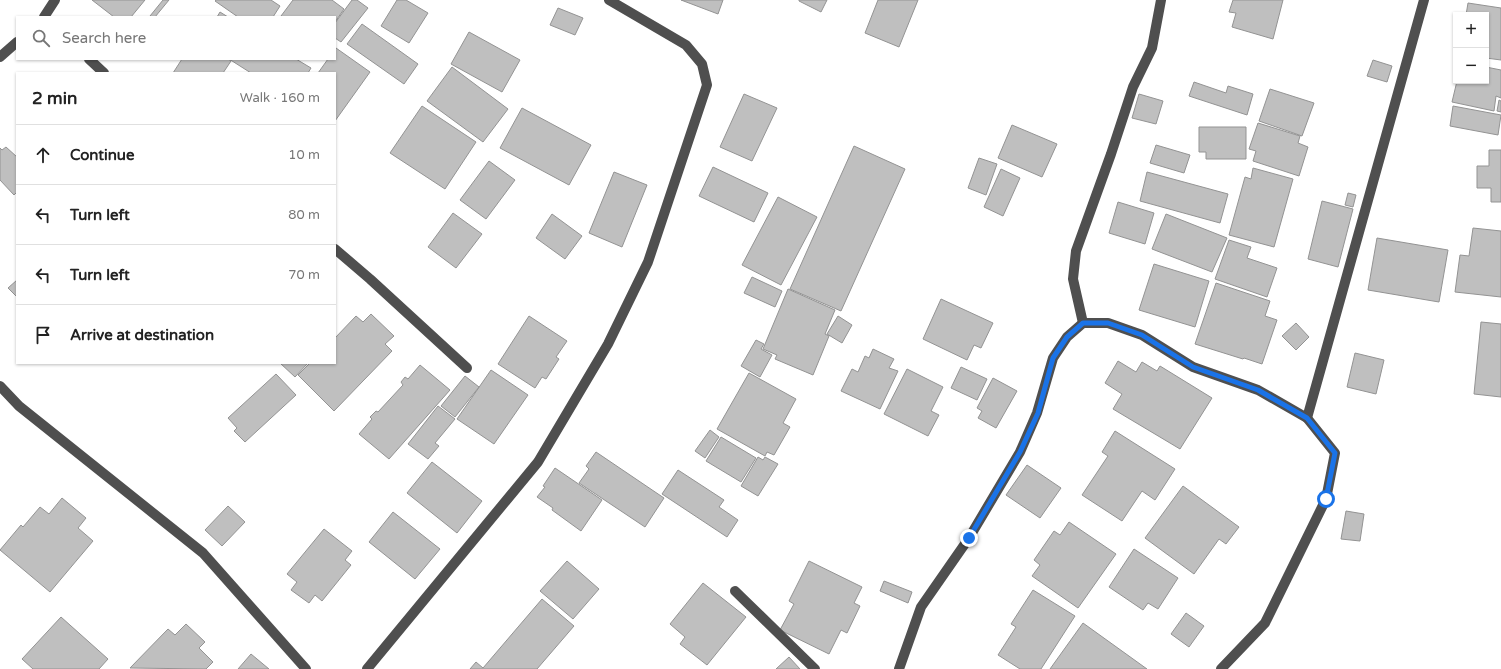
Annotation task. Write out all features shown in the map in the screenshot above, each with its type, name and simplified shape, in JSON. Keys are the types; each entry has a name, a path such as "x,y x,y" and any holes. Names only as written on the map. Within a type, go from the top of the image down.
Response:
{"street":[{"path":"45,16 55,0"},
{"path":"367,669 538,462 608,344 648,262 707,85 702,64 686,45 609,0"},
{"path":"1083,323 1073,279 1076,251 1111,154 1133,87 1152,48 1161,0"},
{"path":"1307,418 1424,0"},
{"path":"0,57 16,43"},
{"path":"90,60 103,72"},
{"path":"336,250 467,368"},
{"path":"899,669 921,607 969,538 1020,452 1038,413 1053,358 1067,337 1083,323 1108,323 1142,335 1193,367 1258,390 1307,418 1335,453 1326,499 1265,623 1221,669"},
{"path":"0,386 19,406 203,553 306,669"},
{"path":"735,591 815,669"}],"building":[{"path":"92,0 145,0 132,16 113,16"},
{"path":"163,0 169,0 156,16 150,16"},
{"path":"271,0 280,6 274,16 237,16 215,1"},
{"path":"293,0 332,0 344,9 336,21 336,16 281,16"},
{"path":"352,0 357,0 368,8 341,42 336,39 336,22"},
{"path":"397,0 406,0 428,13 409,43 381,26"},
{"path":"681,0 723,0 718,14"},
{"path":"799,0 827,0 821,12"},
{"path":"878,0 918,0 899,47 865,33"},
{"path":"1233,0 1283,0 1273,39 1232,27 1236,13 1229,12"},
{"path":"1468,3 1501,8 1501,60 1489,58 1489,12 1466,12"},
{"path":"558,8 583,18 575,35 550,25"},
{"path":"220,12 226,16 218,16"},
{"path":"362,24 418,64 404,84 347,44"},
{"path":"469,32 520,60 502,92 451,64"},
{"path":"336,48 370,72 336,120 336,72 319,72 327,60 336,60"},
{"path":"181,60 231,61 224,72 174,72"},
{"path":"231,60 298,60 311,68 309,72 249,72"},
{"path":"1373,60 1392,66 1387,82 1367,76"},
{"path":"452,67 508,109 483,142 427,101"},
{"path":"1489,68 1501,70 1501,98 1496,96 1494,111 1452,102 1456,84 1489,84"},
{"path":"1194,82 1226,93 1228,86 1253,94 1247,115 1189,96"},
{"path":"1270,89 1314,103 1302,136 1259,121"},
{"path":"744,94 777,108 752,161 720,147"},
{"path":"1139,94 1163,101 1156,124 1132,118"},
{"path":"1499,100 1501,101 1501,112 1497,111"},
{"path":"422,106 476,142 445,189 390,153"},
{"path":"1453,106 1501,115 1498,135 1450,126"},
{"path":"522,108 591,145 569,185 500,148"},
{"path":"1258,123 1300,136 1298,143 1308,147 1299,176 1253,161 1256,151 1249,149"},
{"path":"1012,125 1057,144 1042,177 998,158"},
{"path":"1199,127 1246,127 1246,159 1206,159 1206,152 1199,152"},
{"path":"1156,145 1190,155 1184,173 1150,163"},
{"path":"854,146 905,169 841,311 790,289"},
{"path":"6,147 16,156 16,193 14,195 0,180 0,148 2,150"},
{"path":"1489,150 1501,150 1501,202 1491,202 1491,188 1477,188 1477,166 1489,166"},
{"path":"979,158 997,164 986,195 968,188"},
{"path":"489,161 515,180 486,219 460,200"},
{"path":"713,167 768,193 754,222 699,196"},
{"path":"1253,168 1293,179 1274,247 1229,235 1245,177 1251,179"},
{"path":"1001,169 1020,178 1003,216 984,207"},
{"path":"614,172 647,185 622,247 589,233"},
{"path":"1147,172 1228,194 1220,223 1140,201"},
{"path":"1348,193 1356,195 1353,207 1345,205"},
{"path":"778,197 817,217 781,285 742,265"},
{"path":"1322,201 1353,209 1338,267 1308,259"},
{"path":"1118,202 1154,213 1145,244 1109,233"},
{"path":"453,213 482,234 456,268 428,247"},
{"path":"552,214 582,236 565,259 536,238"},
{"path":"1166,214 1227,238 1212,272 1152,249"},
{"path":"1473,228 1501,231 1501,297 1455,292 1460,255 1469,256"},
{"path":"1377,238 1448,250 1439,302 1368,290"},
{"path":"1229,240 1251,247 1247,258 1277,268 1267,297 1215,279"},
{"path":"1154,264 1209,281 1195,327 1139,310"},
{"path":"752,277 782,291 775,307 744,293"},
{"path":"16,281 16,296 8,288"},
{"path":"1216,283 1270,301 1265,316 1277,320 1262,364 1195,344"},
{"path":"788,289 835,310 825,334 829,336 813,375 775,359 777,355 763,349"},
{"path":"941,299 993,323 981,348 974,345 967,360 923,339"},
{"path":"371,314 394,336 385,344 392,351 334,411 298,375 309,364 336,364 336,337 356,316 363,322"},
{"path":"529,316 567,341 556,357 559,359 546,379 542,377 535,388 498,364"},
{"path":"838,316 852,325 842,343 827,334"},
{"path":"1481,322 1501,324 1501,397 1474,394"},
{"path":"1296,323 1309,337 1296,350 1282,336"},
{"path":"756,340 764,344 761,349 772,355 760,377 741,366"},
{"path":"873,349 894,359 889,368 898,371 880,409 841,391 852,369 858,372 865,356 869,358"},
{"path":"1355,353 1384,360 1376,394 1347,387"},
{"path":"1118,361 1136,372 1142,362 1157,371 1160,366 1212,398 1180,449 1113,409 1122,394 1105,383"},
{"path":"281,364 307,364 295,377"},
{"path":"420,365 450,390 389,459 359,434 372,419 370,417 376,411 378,412 403,385 401,382 405,377 408,379"},
{"path":"961,367 987,379 977,400 951,388"},
{"path":"907,369 943,387 931,411 939,415 928,436 884,414"},
{"path":"491,370 528,395 494,444 457,419"},
{"path":"749,373 796,399 783,423 790,427 774,455 767,452 765,456 717,429"},
{"path":"276,374 296,395 245,442 234,431 237,428 228,418"},
{"path":"465,376 479,387 455,417 441,406"},
{"path":"993,378 1017,391 996,428 978,418 982,411 977,408"},
{"path":"438,406 455,419 435,443 439,446 428,459 408,444"},
{"path":"710,430 719,437 705,458 695,451"},
{"path":"1115,431 1175,469 1155,500 1142,491 1122,521 1082,495 1108,456 1102,452"},
{"path":"721,437 756,458 741,482 706,461"},
{"path":"596,452 664,498 645,527 579,483 589,469 586,466"},
{"path":"758,457 763,460 765,457 778,464 758,496 741,486"},
{"path":"432,462 482,501 457,533 407,493"},
{"path":"1027,465 1061,488 1040,518 1006,495"},
{"path":"555,468 602,500 581,531 537,497 545,487 543,486"},
{"path":"678,470 724,500 719,507 738,520 727,537 662,494"},
{"path":"1183,486 1239,527 1226,544 1219,539 1194,574 1145,538"},
{"path":"62,498 86,518 78,528 93,541 50,592 0,550 21,525 23,527 40,507 49,514"},
{"path":"228,506 245,522 222,546 205,530"},
{"path":"1346,511 1364,514 1360,541 1341,539"},
{"path":"393,512 440,549 415,579 369,542"},
{"path":"1069,522 1116,554 1078,608 1032,576 1040,565 1034,560 1054,531 1060,535"},
{"path":"324,529 352,551 345,560 351,565 322,601 315,595 309,603 291,590 297,582 287,574"},
{"path":"1134,549 1178,578 1158,609 1148,603 1143,610 1109,587"},
{"path":"567,561 599,589 573,619 540,591"},
{"path":"809,561 862,587 854,603 860,606 847,633 841,630 829,654 780,630 794,604 789,601"},
{"path":"884,581 912,592 908,603 880,591"},
{"path":"703,583 746,617 707,665 680,644 685,637 670,624"},
{"path":"1033,590 1075,616 1041,669 1020,669 998,655 1016,627 1011,624"},
{"path":"542,599 574,626 537,669 470,669 476,662 483,668"},
{"path":"1186,613 1204,626 1189,647 1171,634"},
{"path":"61,617 108,659 99,669 33,669 22,659"},
{"path":"1083,623 1147,669 1050,669"},
{"path":"186,624 205,642 199,648 213,662 206,669 130,668 168,629 175,635"},
{"path":"251,654 269,669 238,669"},
{"path":"789,657 800,669 776,669"}],"route":[{"path":"969,538 1020,452 1038,413 1053,358 1067,337 1083,323 1108,323 1142,335 1193,367 1258,390 1307,418 1335,453 1326,499"}]}
